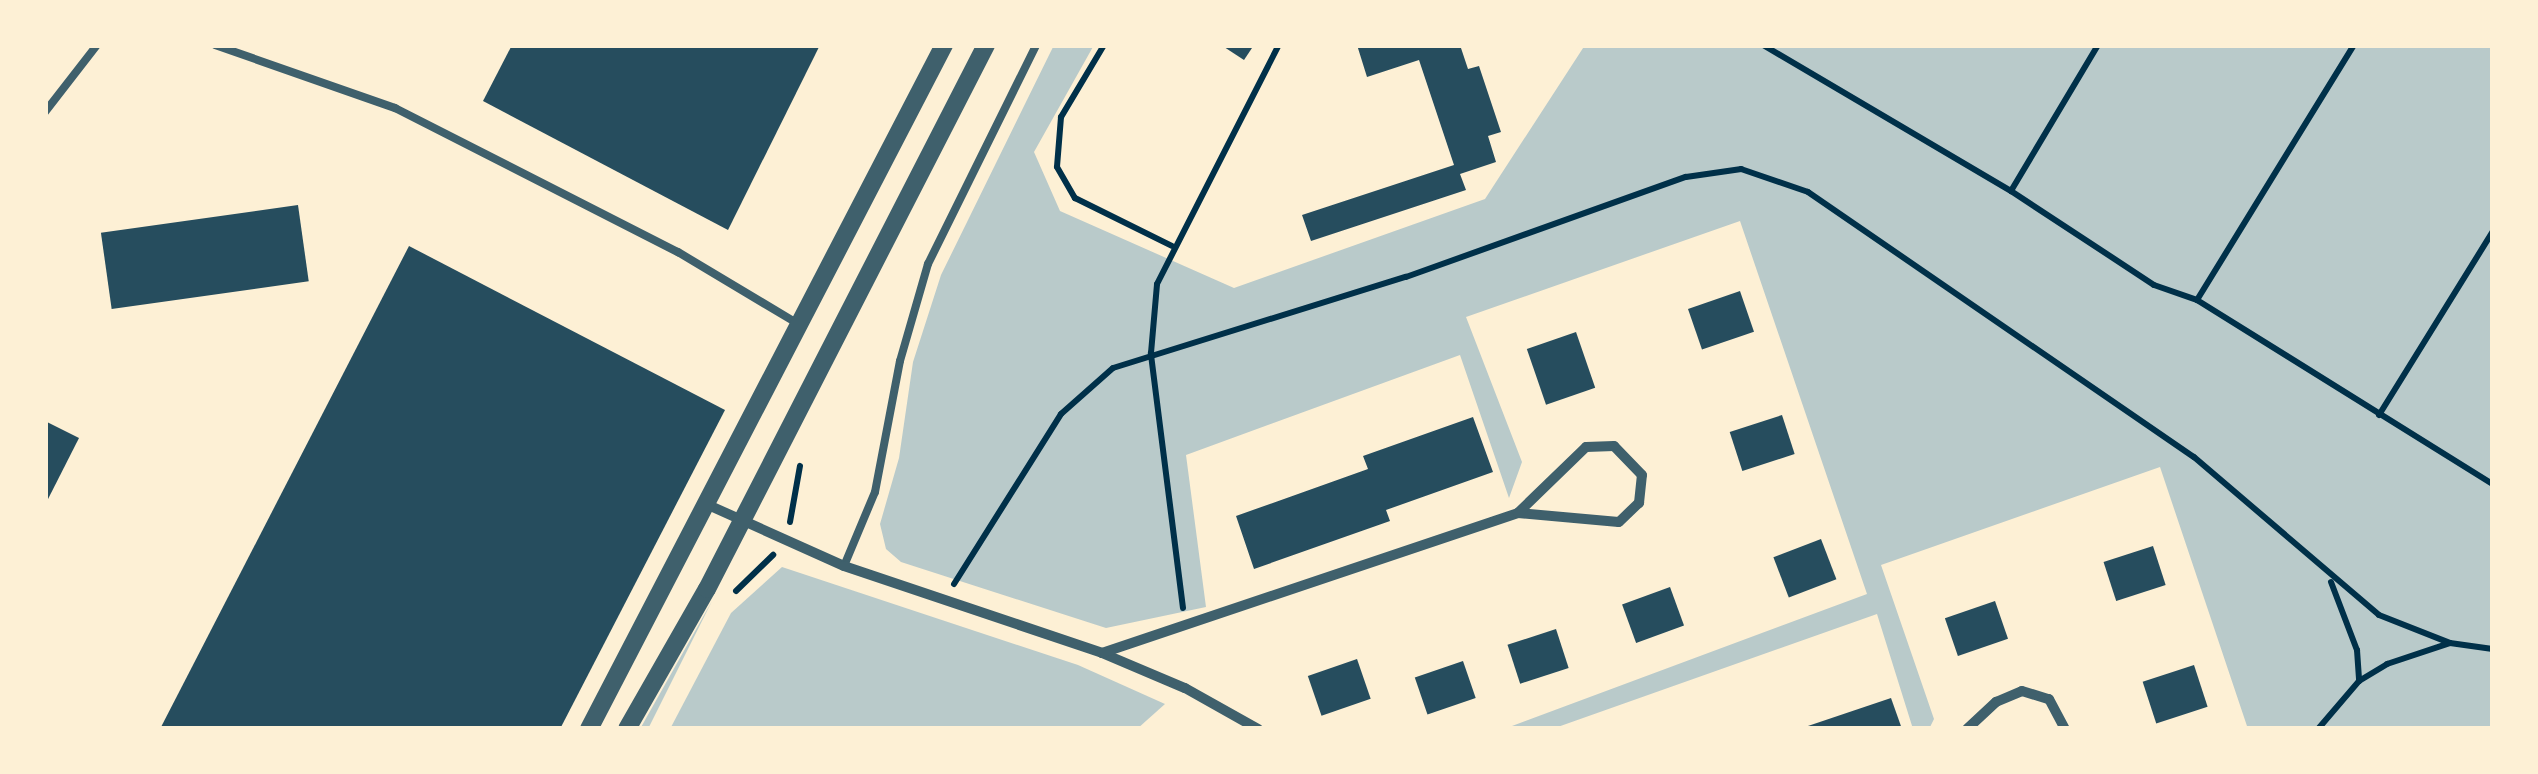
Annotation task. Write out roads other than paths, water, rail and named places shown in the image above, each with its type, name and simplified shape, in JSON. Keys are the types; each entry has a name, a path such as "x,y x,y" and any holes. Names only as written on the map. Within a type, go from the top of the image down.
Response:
{"street":[{"path":"589,729 944,45"},
{"path":"627,729 742,521 986,45"},
{"path":"1102,653 1186,629 1518,513 1619,522 1639,503 1642,475 1614,446 1586,447 1518,513"},
{"path":"706,504 844,566 943,603 1102,653 1186,688 1258,729"},
{"path":"1967,729 2008,694 2022,691 2049,699 2065,729"}],"lane":[{"path":"45,112 98,45"},
{"path":"215,45 395,108 678,252 800,324"},
{"path":"844,566 874,492 900,360 928,264 1036,45"}]}
